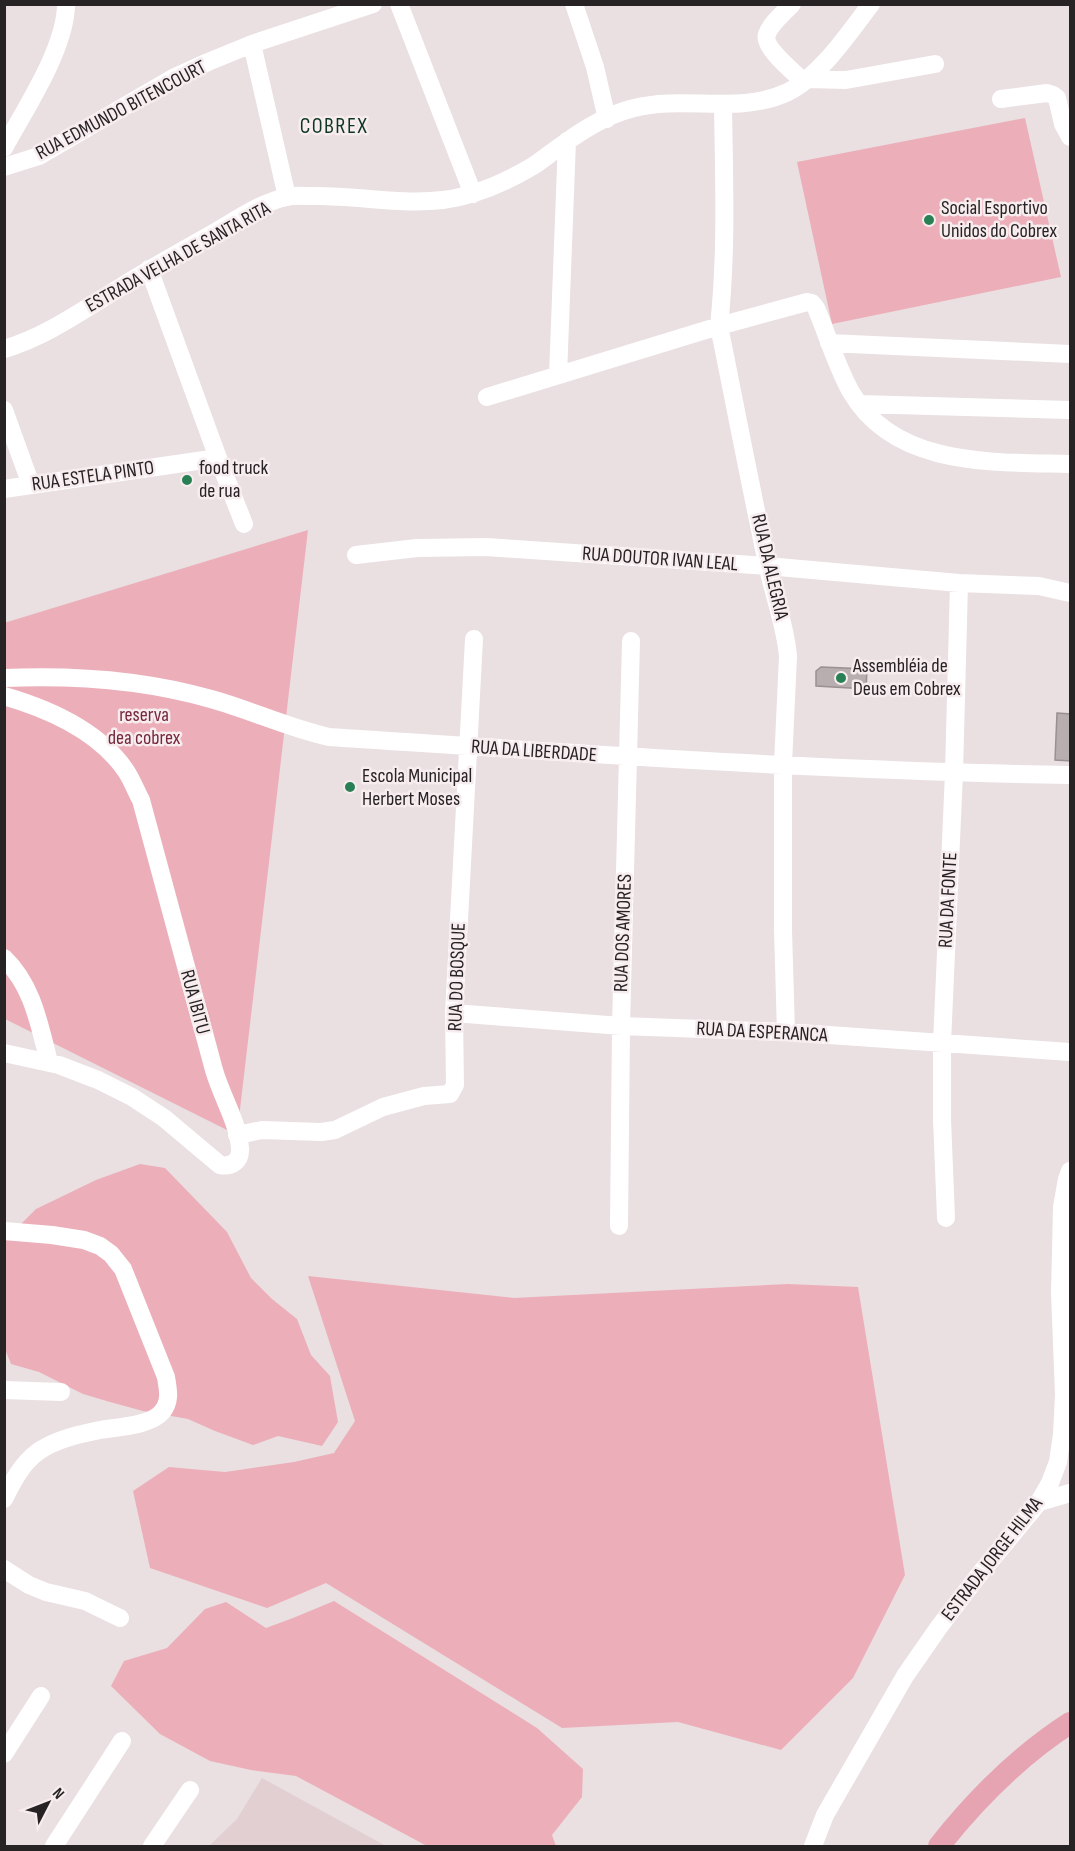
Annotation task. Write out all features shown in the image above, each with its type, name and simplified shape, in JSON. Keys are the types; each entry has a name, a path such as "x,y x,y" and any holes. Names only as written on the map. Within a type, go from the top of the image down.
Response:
{"main road":[{"path":"939,1846 979,1798 1023,1758 1071,1723"}],"street":[{"path":"4,148 55,52 62,34 66,4"},
{"name":"RUA EDMUNDO BITENCOURT","path":"6,165 39,156 173,78 208,62 252,44 373,4"},
{"path":"399,4 473,194"},
{"path":"574,4 595,67 607,118"},
{"path":"792,4 771,27 766,36 766,42 771,50 806,80 846,80 935,64"},
{"name":"ESTRADA VELHA DE SANTA RITA","path":"4,349 52,328 149,269 255,209 288,197 324,196 410,201 443,200 473,194 506,181 607,118 633,108 691,103 723,105 765,100 786,92 806,80 871,4"},
{"path":"252,44 288,197"},
{"path":"1001,99 1053,94 1057,98 1063,124 1071,137"},
{"name":"RUA DA ALEGRIA","path":"723,105 724,216 722,301 719,326 767,566 781,613 789,656 783,764 783,930 786,1032"},
{"path":"558,375 567,141"},
{"path":"149,269 244,524"},
{"path":"487,398 719,326 807,302 812,303 821,318 840,371 852,394 875,422 902,441 933,453 983,462 1071,464"},
{"path":"829,343 1071,354"},
{"path":"860,404 1071,410"},
{"path":"4,410 31,485"},
{"name":"RUA ESTELA PINTO","path":"4,489 218,458"},
{"name":"RUA DOUTOR IVAN LEAL","path":"356,555 417,548 486,547 767,566 959,583 1039,586 1071,593"},
{"name":"RUA DA FONTE","path":"946,1218 942,1043 954,773 959,583"},
{"name":"RUA DO BOSQUE","path":"237,1135 262,1130 321,1132 335,1130 383,1107 424,1096 450,1094 455,1085 454,1013 474,639"},
{"name":"RUA DOS AMORES","path":"619,1226 621,1026 631,641"},
{"name":"RUA DA LIBERDADE","path":"4,678 70,678 165,688 213,699 302,731 329,737 628,758 954,773 1071,775"},
{"name":"RUA IBITU","path":"4,696 36,706 83,730 108,750 126,771 141,800 215,1074 237,1135 240,1150 238,1158 234,1164 220,1165 164,1118 132,1097 98,1080 48,1062"},
{"path":"4,958 13,966 29,991 48,1062 4,1053"},
{"name":"RUA DA ESPERANCA","path":"454,1013 621,1026 786,1032 1071,1052"},
{"name":"ESTRADA JORGE HILMA","path":"813,1846 825,1815 905,1676 945,1618 1039,1502 1050,1483 1058,1462 1062,1434 1065,1297 1062,1207 1067,1179 1071,1171"},
{"path":"4,1231 84,1240 100,1246 111,1254 123,1269 166,1377 169,1396 162,1412 156,1418 62,1439 39,1451 13,1480 4,1499"},
{"path":"4,1390 61,1392"},
{"path":"1039,1502 1071,1493"},
{"path":"4,1569 45,1592 85,1601 120,1618"},
{"path":"4,1754 41,1696"},
{"path":"54,1846 122,1742"},
{"path":"152,1846 190,1790"}],"shaded area":[{"path":"262,1778 386,1846 209,1846 237,1819"}],"green space":[{"name":"Social Esportivo Unidos do Cobrex","path":"1025,118 1061,277 832,324 797,162"},
{"name":"reserva dea cobrex","path":"308,530 237,1135 5,1019 4,623"},
{"path":"140,1164 165,1168 227,1232 251,1278 297,1319 311,1355 330,1376 338,1422 322,1446 278,1436 253,1445 188,1419 143,1411 83,1394 39,1372 11,1364 5,1349 4,1241 36,1209 96,1180"},
{"path":"308,1276 514,1298 788,1284 858,1287 905,1575 853,1678 781,1750 678,1722 562,1728 326,1583 267,1608 150,1568 133,1491 169,1467 225,1472 294,1462 334,1453 355,1421"},
{"path":"334,1601 537,1728 583,1769 582,1797 552,1835 556,1846 427,1846 296,1776 251,1770 210,1761 160,1734 111,1686 124,1661 167,1648 205,1609 226,1602 266,1628"}],"building":[{"name":"Assembléia de Deus em Cobrex","path":"821,667 867,669 866,689 816,686 816,671"},
{"path":"1057,713 1071,714 1071,761 1055,760"}],"place":[{"name":"Social Esportivo Unidos do Cobrex","path":"929,220"},
{"name":"food truck de rua","path":"187,480"},
{"name":"Assembléia de Deus em Cobrex","path":"841,678"},
{"name":"Escola Municipal Herbert Moses","path":"350,787"}],"district":[{"name":"COBREX","path":"334,126"}]}
